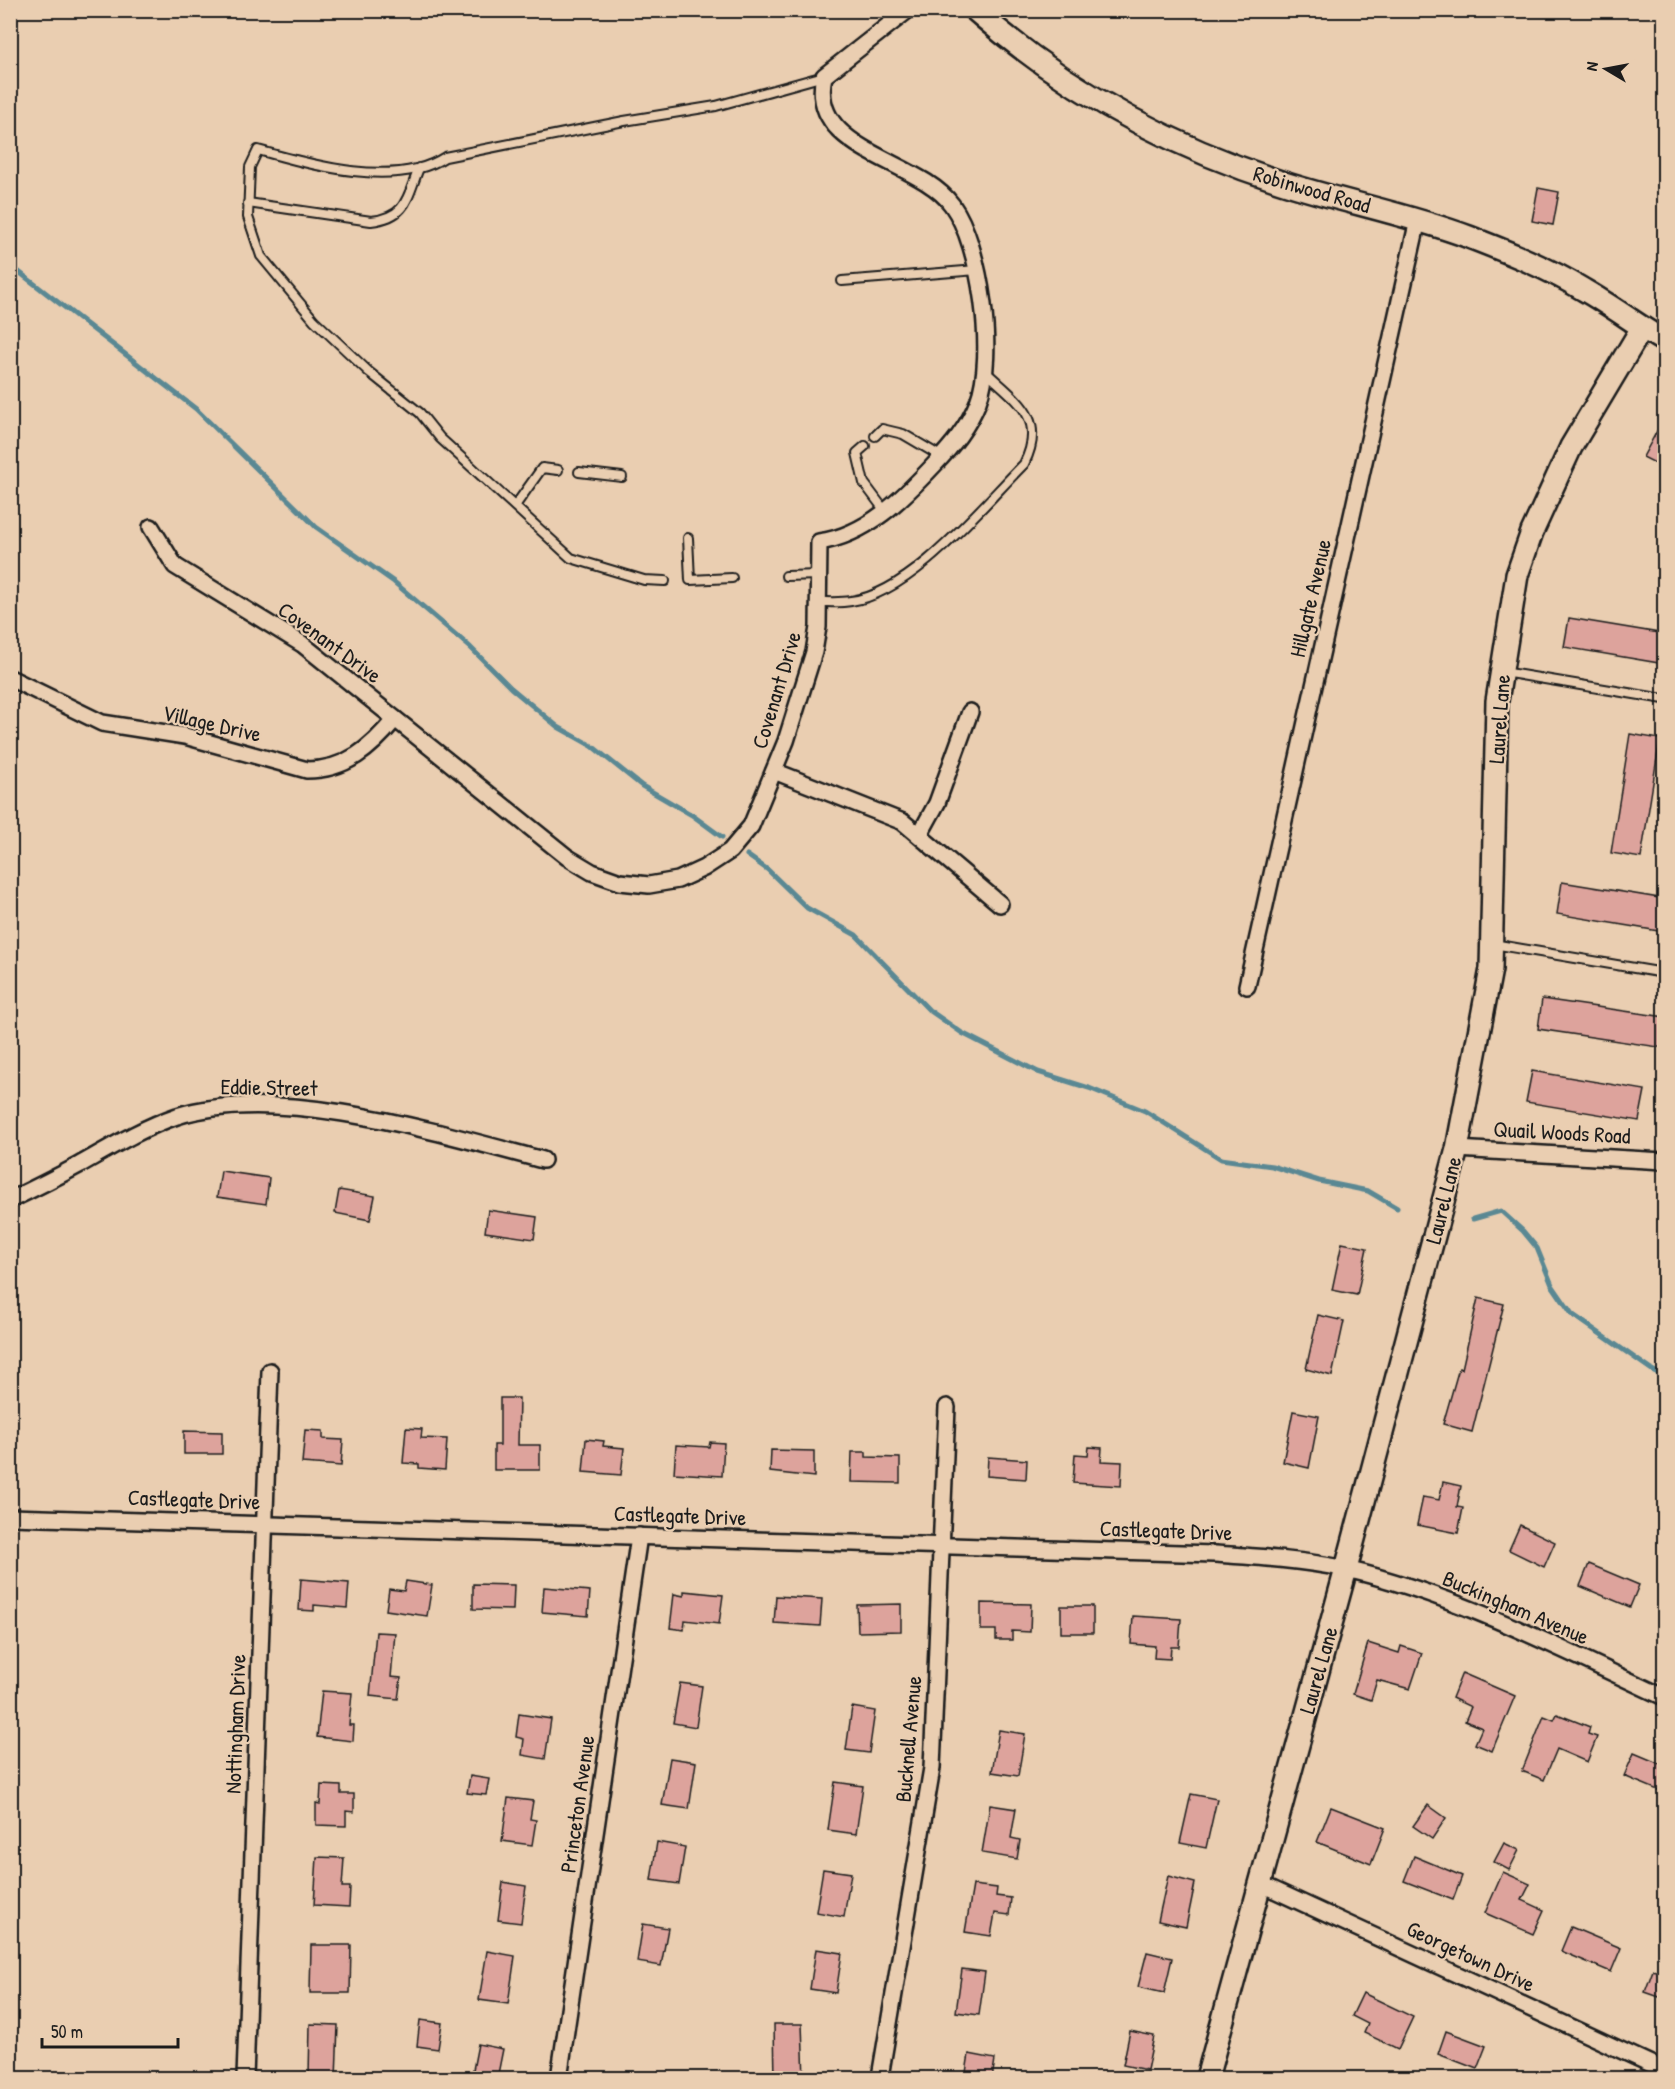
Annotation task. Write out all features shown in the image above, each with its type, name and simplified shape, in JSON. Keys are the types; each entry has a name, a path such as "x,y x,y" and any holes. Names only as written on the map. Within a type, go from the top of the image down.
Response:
{"street":[{"path":"824,76 908,10"},
{"name":"Robinwood Road","path":"975,10 1039,63 1075,88 1173,142 1283,183 1418,220 1526,260 1582,288 1665,341"},
{"name":"Covenant Drive","path":"151,527 174,566 302,644 567,857 592,872 620,882 649,885 678,880 705,868 730,851 751,826 774,771 808,673 818,627 819,542 834,540 862,529 885,511 942,457 966,427 978,401 986,372 986,343 977,270 965,228 951,204 929,183 904,168 876,157 852,142 830,117 821,90 824,76"},
{"name":"Hillgate Avenue","path":"1247,987 1418,220"},
{"name":"Laurel Lane","path":"1208,2079 1259,1883 1346,1569 1456,1149 1491,969 1497,701 1517,574 1532,532 1571,447 1642,328"},
{"name":"Village Drive","path":"10,678 102,723 185,736 307,770 321,770 350,760 379,738 395,719"},
{"path":"920,834 937,803 970,712"},
{"path":"774,771 903,822 920,834 1000,904"},
{"name":"Eddie Street","path":"10,1200 148,1127 201,1109 227,1106 317,1109 382,1121 543,1160"},
{"name":"Quail Woods Road","path":"1456,1149 1665,1161"},
{"name":"Nottingham Drive","path":"245,2079 270,1371"},
{"name":"Bucknell Avenue","path":"881,2071 932,1768 947,1407"},
{"name":"Castlegate Drive","path":"10,1517 1214,1554 1283,1559 1346,1569"},
{"name":"Princeton Avenue","path":"559,2079 639,1536"},
{"name":"Buckingham Avenue","path":"1346,1569 1440,1599 1550,1644 1665,1697"},
{"name":"Georgetown Drive","path":"1259,1883 1665,2070"}],"lane":[{"path":"665,580 644,580 571,558 440,438 420,413 369,372 314,320 261,256 248,217 250,167 258,150 305,163 348,171 419,168 431,166 445,157 624,121 716,106 824,76"},
{"path":"248,203 371,221 390,219 403,208 419,168"},
{"path":"842,281 977,270"},
{"path":"819,602 852,601 880,592 917,571 1024,464 1033,445 1034,426 1019,403 986,372"},
{"path":"875,436 882,429 903,435 942,457"},
{"path":"864,446 857,453 864,483 885,511"},
{"path":"515,506 542,468 558,470"},
{"path":"579,472 622,477"},
{"path":"688,538 690,580 732,578"},
{"path":"786,576 819,575"},
{"path":"1502,672 1665,699"},
{"path":"1491,944 1665,974"}],"building":[{"path":"1538,188 1559,192 1553,225 1532,221"},
{"path":"1665,416 1665,468 1643,457"},
{"path":"1569,618 1665,634 1665,664 1564,647"},
{"path":"1630,734 1660,739 1641,858 1611,853"},
{"path":"1562,882 1665,899 1665,932 1557,914"},
{"path":"1542,999 1665,1017 1665,1048 1538,1029"},
{"path":"1532,1071 1645,1090 1639,1121 1526,1102"},
{"path":"221,1171 269,1178 266,1204 217,1197"},
{"path":"339,1190 375,1196 370,1220 335,1213"},
{"path":"488,1210 537,1217 534,1239 485,1232"},
{"path":"1342,1243 1367,1248 1357,1295 1332,1290"},
{"path":"1478,1298 1504,1304 1472,1432 1443,1424 1459,1368 1462,1369"},
{"path":"1318,1315 1344,1321 1332,1376 1306,1369"},
{"path":"500,1398 519,1398 518,1445 540,1445 540,1470 494,1470 494,1445 500,1445"},
{"path":"1293,1411 1319,1416 1309,1468 1283,1462"},
{"path":"406,1428 422,1429 421,1438 447,1439 445,1470 419,1468 419,1464 403,1463"},
{"path":"305,1430 323,1431 323,1439 343,1440 341,1466 302,1463"},
{"path":"184,1431 222,1432 222,1454 184,1454"},
{"path":"586,1439 604,1441 603,1446 624,1448 621,1475 583,1472"},
{"path":"710,1442 724,1443 722,1476 674,1473 676,1445 709,1447"},
{"path":"1089,1447 1102,1448 1101,1461 1122,1462 1121,1486 1073,1483 1075,1454 1088,1455"},
{"path":"771,1450 814,1451 814,1477 770,1472"},
{"path":"852,1452 866,1452 866,1457 900,1458 900,1483 851,1482"},
{"path":"988,1457 1027,1460 1026,1479 987,1476"},
{"path":"1443,1482 1461,1486 1457,1507 1463,1508 1458,1533 1417,1525 1423,1497 1439,1500"},
{"path":"1520,1525 1555,1542 1544,1567 1509,1550"},
{"path":"1589,1564 1639,1585 1630,1607 1580,1586"},
{"path":"301,1579 349,1583 347,1608 314,1605 314,1611 299,1610"},
{"path":"406,1581 432,1585 427,1616 386,1610 389,1589 404,1591"},
{"path":"473,1584 514,1585 513,1610 473,1609"},
{"path":"544,1587 590,1591 588,1616 542,1612"},
{"path":"684,1591 723,1595 719,1624 685,1620 684,1630 670,1628 674,1594 684,1596"},
{"path":"776,1596 822,1599 820,1626 774,1623"},
{"path":"981,1603 1031,1604 1030,1632 1012,1631 1012,1640 996,1640 996,1630 981,1630"},
{"path":"901,1604 901,1631 858,1632 857,1605"},
{"path":"1061,1606 1093,1606 1093,1633 1061,1633"},
{"path":"1133,1616 1181,1619 1179,1647 1171,1647 1170,1659 1154,1658 1155,1646 1131,1644"},
{"path":"376,1632 395,1633 391,1677 401,1678 398,1699 370,1696"},
{"path":"1368,1643 1399,1653 1401,1646 1422,1653 1410,1689 1377,1680 1371,1700 1353,1694"},
{"path":"1462,1673 1515,1696 1492,1751 1475,1744 1482,1728 1465,1721 1471,1707 1452,1698"},
{"path":"680,1683 702,1686 696,1727 673,1723"},
{"path":"322,1691 352,1693 349,1725 354,1725 353,1741 317,1737"},
{"path":"852,1707 875,1711 869,1753 846,1750"},
{"path":"519,1714 551,1719 545,1759 522,1755 524,1739 516,1737"},
{"path":"1557,1714 1590,1727 1588,1734 1597,1737 1587,1762 1557,1749 1544,1780 1522,1771 1544,1716 1554,1720"},
{"path":"999,1730 1025,1734 1018,1776 992,1772"},
{"path":"1634,1753 1665,1766 1665,1793 1624,1776"},
{"path":"670,1758 696,1762 689,1809 662,1805"},
{"path":"470,1776 489,1779 486,1795 467,1793"},
{"path":"835,1782 863,1786 856,1834 828,1830"},
{"path":"321,1785 341,1786 341,1794 354,1794 354,1812 346,1811 346,1826 316,1825 316,1803 320,1804"},
{"path":"1191,1794 1217,1799 1206,1848 1180,1843"},
{"path":"508,1798 533,1801 530,1819 536,1820 532,1845 502,1841"},
{"path":"990,1805 1016,1809 1011,1838 1020,1840 1017,1859 982,1853"},
{"path":"1428,1805 1446,1818 1432,1839 1413,1826"},
{"path":"1331,1807 1385,1828 1371,1864 1317,1842"},
{"path":"657,1842 685,1847 679,1884 651,1880"},
{"path":"1504,1843 1519,1850 1509,1870 1494,1862"},
{"path":"1414,1856 1462,1876 1453,1900 1404,1881"},
{"path":"317,1857 344,1858 342,1887 350,1887 349,1907 314,1905"},
{"path":"823,1869 851,1873 844,1917 816,1912"},
{"path":"1503,1872 1530,1884 1522,1900 1544,1910 1533,1934 1485,1913"},
{"path":"1168,1876 1195,1883 1186,1927 1158,1921"},
{"path":"503,1882 526,1886 521,1923 498,1920"},
{"path":"973,1885 997,1888 996,1896 1011,1898 1009,1915 995,1913 991,1936 965,1932"},
{"path":"643,1924 668,1928 661,1966 637,1962"},
{"path":"1571,1927 1621,1948 1611,1972 1561,1951"},
{"path":"311,1945 351,1945 350,1993 310,1993"},
{"path":"816,1949 842,1953 836,1993 810,1989"},
{"path":"487,1951 515,1956 508,2004 479,2000"},
{"path":"1147,1952 1172,1958 1164,1993 1138,1987"},
{"path":"962,1969 985,1972 979,2015 956,2012"},
{"path":"1653,1970 1665,1975 1665,1999 1645,1992"},
{"path":"1363,1993 1413,2017 1398,2049 1364,2033 1368,2024 1352,2016"},
{"path":"420,2020 442,2023 438,2049 417,2046"},
{"path":"310,2024 338,2025 336,2078 309,2077"},
{"path":"774,2024 802,2024 804,2079 775,2079"},
{"path":"1130,2031 1154,2036 1147,2070 1123,2065"},
{"path":"1446,2031 1486,2046 1477,2069 1438,2054"},
{"path":"478,2044 503,2049 497,2079 472,2075"},
{"path":"969,2054 995,2059 992,2079 965,2079"}],"waterway":[{"path":"10,265 196,409 316,527 394,582 470,647 511,688 558,727 592,746 642,786 692,815 722,837"},
{"path":"747,855 768,870 807,908 856,935 929,1010 962,1033 1038,1072 1089,1088 1145,1111 1221,1159 1272,1166 1319,1181 1368,1191 1397,1208"},
{"path":"1473,1219 1501,1211 1523,1231 1537,1248 1552,1285 1572,1314 1664,1376"}]}
